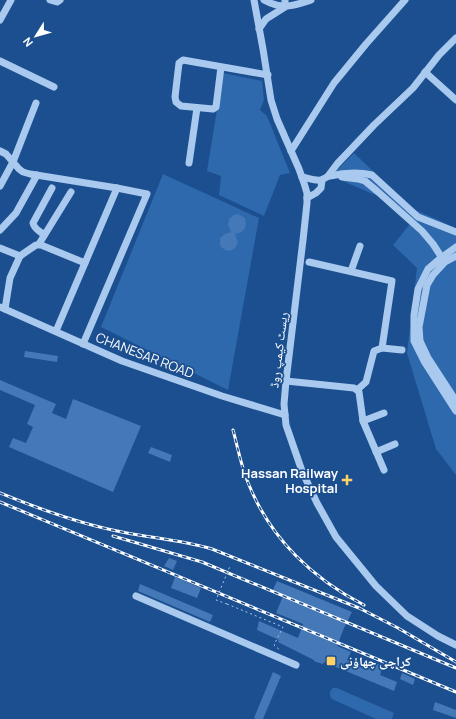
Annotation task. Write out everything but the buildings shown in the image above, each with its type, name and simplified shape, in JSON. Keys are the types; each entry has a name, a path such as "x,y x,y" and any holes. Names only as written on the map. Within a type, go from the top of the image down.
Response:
{"street":[{"path":"0,20 11,0"},
{"path":"50,0 57,2 60,0"},
{"name":"ریسٹ کیمپ روڈ","path":"254,0 272,100 277,119 302,177 307,198 286,381 284,404 286,425 302,471 317,503 336,537 376,586 407,616 438,636 456,645"},
{"path":"264,0 270,3 296,5 311,0"},
{"path":"291,151 334,83 405,0"},
{"path":"259,28 285,3"},
{"path":"307,198 321,188 325,178 374,125 413,88 425,72 456,38"},
{"path":"222,67 216,107 213,109 181,106 176,102 175,97 180,62 183,60 268,75"},
{"path":"0,61 54,87"},
{"path":"425,72 456,100"},
{"path":"0,186 13,162 36,103"},
{"path":"189,163 197,108"},
{"path":"0,151 6,154 23,172 147,194 83,344"},
{"path":"302,177 314,180 353,173 372,175 418,217 456,232"},
{"path":"0,230 16,213 37,175"},
{"path":"325,178 358,179 377,190 422,231 443,259"},
{"path":"44,235 34,226 33,223 52,188"},
{"path":"56,331 117,188"},
{"path":"3,308 10,278 20,256 39,244 71,192"},
{"path":"39,244 85,263"},
{"path":"351,272 360,246"},
{"path":"456,247 443,259 428,269 418,289 414,315 414,342 424,361 456,411"},
{"path":"0,248 20,256"},
{"path":"456,256 443,259 427,285 419,327 420,341 428,358 456,401"},
{"path":"309,262 392,281 382,348"},
{"name":"CHANESAR ROAD","path":"3,308 122,361 222,396 285,415"},
{"path":"357,390 366,382 374,351 382,348 402,350"},
{"path":"286,381 354,388 357,390 359,392 363,421 384,470"},
{"path":"363,421 384,413"},
{"path":"376,452 395,444"},
{"path":"136,596 296,665"}],"path":[{"path":"230,566 216,600 283,627 274,645 285,655"}],"shaded area":[{"path":"223,73 262,81 264,100 260,110 267,116 290,173 280,175 264,216 219,195 221,176 207,171"},
{"path":"354,153 411,208 456,228 456,475 436,449 407,353 417,268 393,245 410,224 380,197 331,176"},
{"path":"163,174 259,218 228,390 101,327"},
{"path":"333,688 337,688 394,713 392,719 376,719 332,699 330,693"}],"railway":[{"path":"233,430 246,478 258,505 269,523 296,556 311,570 345,595 364,605"},
{"path":"0,493 91,525 122,532 190,543 212,549 359,608 398,628 456,662"},
{"path":"0,502 456,692"},
{"path":"113,536 202,562 456,668"}],"place":[{"name":"Hassan Railway Hospital","path":"347,480"},
{"name":"کراچی چھاؤنی","path":"331,661"}]}
